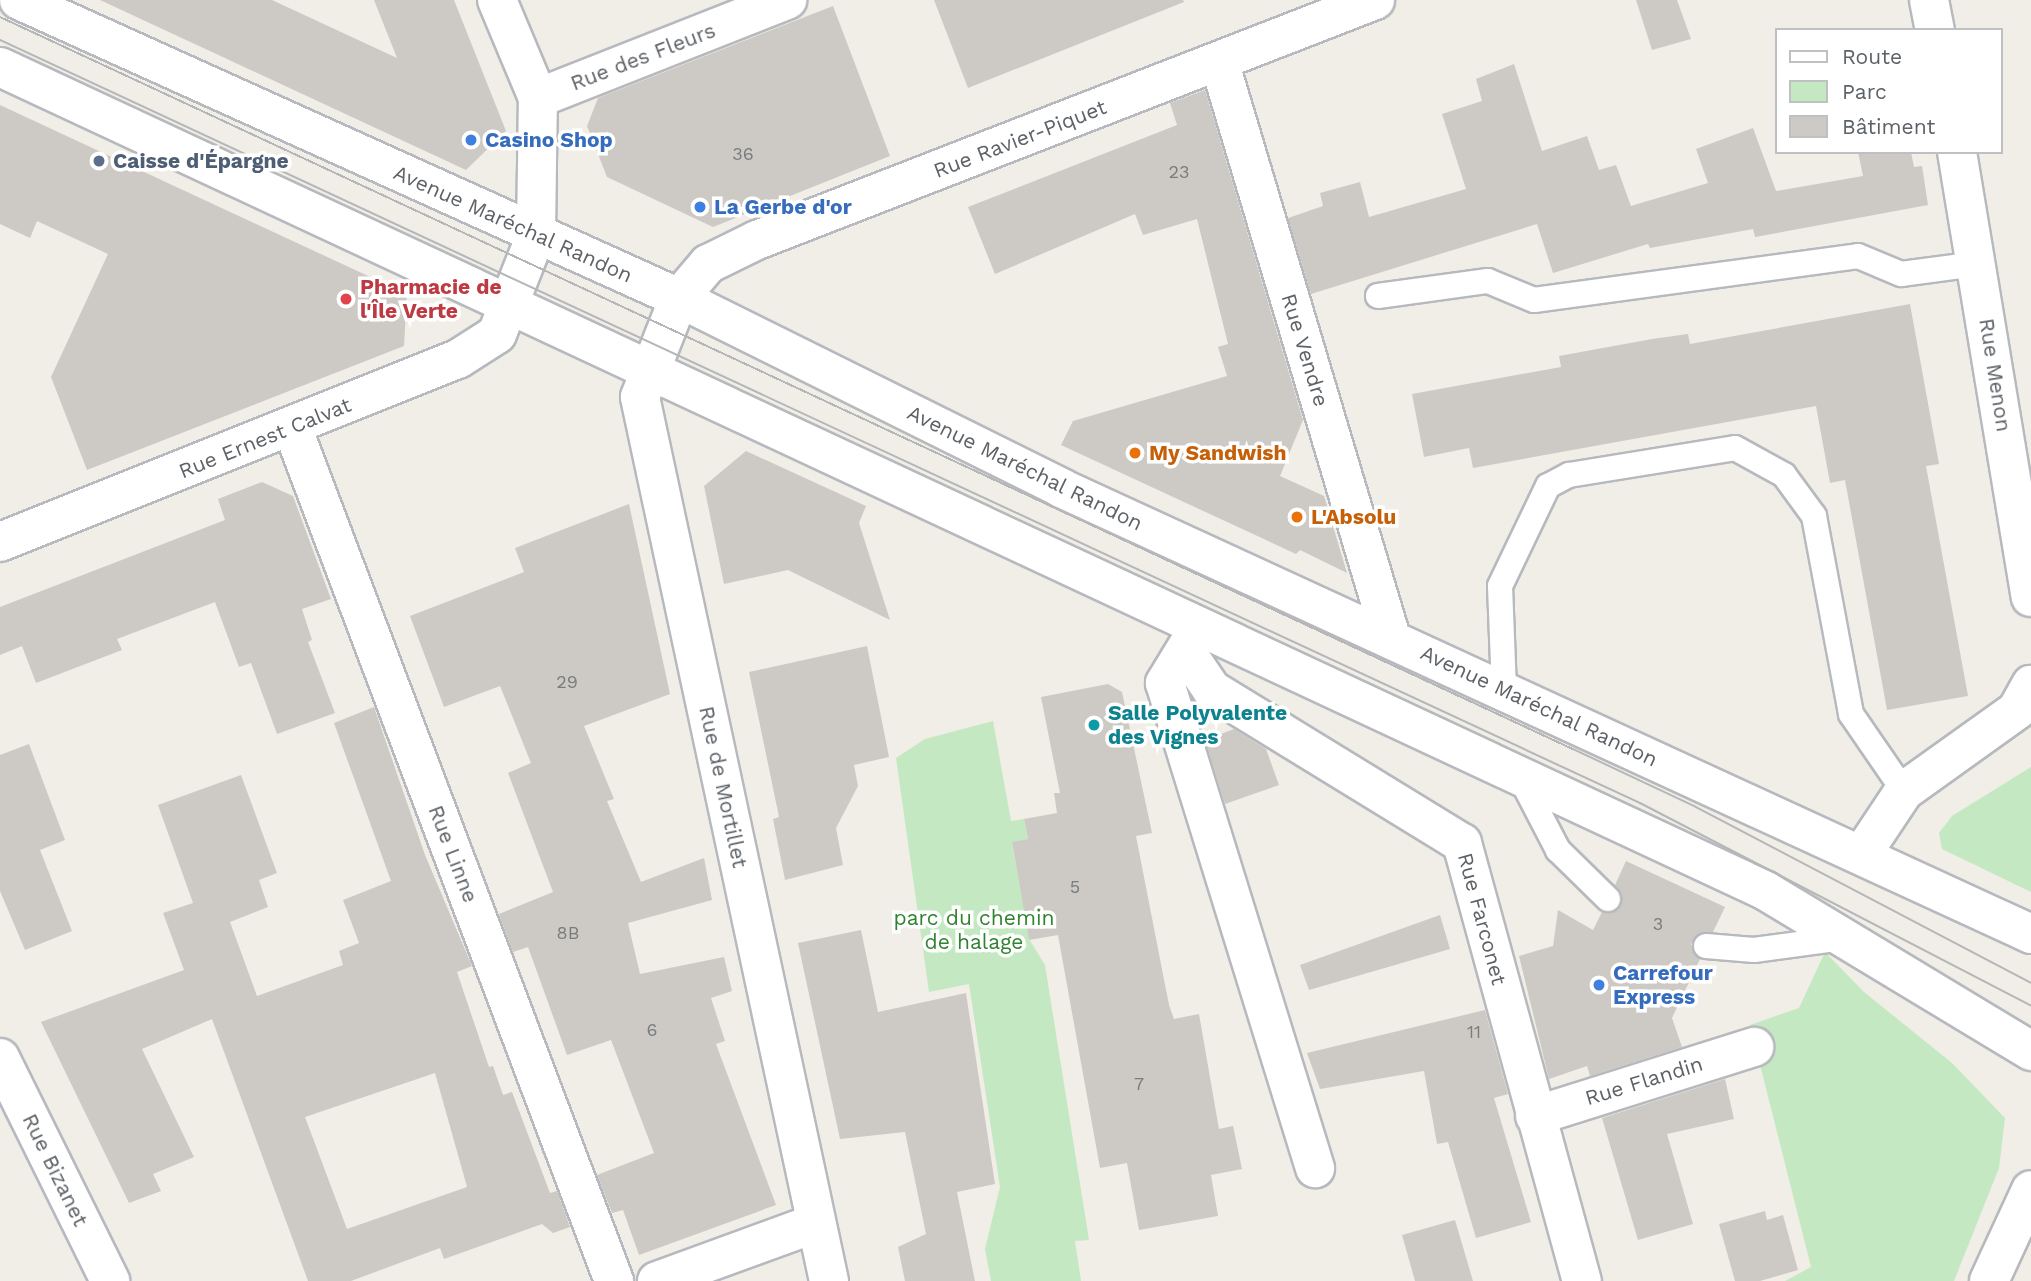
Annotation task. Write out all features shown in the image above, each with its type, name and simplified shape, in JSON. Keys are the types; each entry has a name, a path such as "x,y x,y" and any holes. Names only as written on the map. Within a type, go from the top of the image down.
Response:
{"street":[{"name":"Avenue Maréchal Randon","path":"19,0 679,298 1061,488 2031,934"},
{"path":"497,0 538,98 536,234 508,306"},
{"name":"Rue des Fleurs","path":"538,98 787,0"},
{"name":"Rue Ravier-Piquet","path":"679,298 708,264 757,240 1375,0"},
{"path":"1929,0 1935,28"},
{"name":"Rue Vendre","path":"1219,61 1391,638"},
{"path":"0,67 653,372 1193,639 1519,775 1766,891 2031,1051"},
{"name":"Rue Menon","path":"1957,154 2031,597"},
{"name":"Rue de Mortillet","path":"679,298 653,372 640,397 829,1281"},
{"name":"Rue Ernest Calvat","path":"0,542 458,359 497,334 508,306"},
{"name":"Rue Linne","path":"292,427 614,1281"},
{"path":"1193,639 1165,683 1315,1168"},
{"name":"Rue Farconet","path":"1193,639 1212,690 1457,836 1582,1281"},
{"path":"1862,854 1903,791 2017,710 2031,685"},
{"name":"Rue Flandin","path":"1535,1116 1754,1047"},
{"name":"Rue Bizanet","path":"0,1058 110,1281"},
{"path":"1989,1281 2031,1190"},
{"path":"657,1281 817,1223"}],"lane":[{"path":"1378,296 1488,281 1534,300 1858,256 1900,274 1977,264"},
{"path":"1504,690 1500,586 1548,486 1569,475 1735,448 1784,475 1814,516 1851,714 1880,750 1903,791"},
{"path":"1519,775 1558,850 1608,899"},
{"path":"1706,946 1754,950 1845,938"}],"green space":[{"name":"parc du chemin de halage","path":"993,721 1011,821 1024,819 1028,839 1012,843 1029,939 1045,965 1089,1240 1075,1241 1081,1281 991,1281 985,1249 1000,1187 969,984 929,992 896,758 925,739"},
{"path":"2031,767 2031,892 1942,849 1939,833 1952,816"},
{"path":"1825,952 1864,992 1952,1063 2005,1118 1999,1168 1954,1281 1785,1281 1811,1267 1750,1025 1799,1008"}],"building":[{"path":"100,0 272,0 397,58 374,0 454,0 506,131 466,170"},
{"path":"934,0 1183,0 1184,2 968,88"},
{"path":"1636,0 1677,0 1691,39 1652,50"},
{"path":"833,6 890,156 713,227 607,177 587,126 598,98"},
{"path":"1514,64 1542,151 1587,136 1599,170 1616,165 1631,206 1708,183 1696,149 1753,128 1776,191 1863,176 1858,154 1911,154 1914,167 1922,166 1928,205 1755,237 1753,229 1650,248 1648,244 1553,273 1537,224 1311,294 1288,218 1323,206 1320,193 1360,182 1369,217 1466,189 1442,114 1482,101 1476,79"},
{"path":"1205,90 1303,420 1280,476 1324,496 1347,573 1300,550 1296,554 1061,445 1073,421 1227,376 1218,347 1228,344 1197,219 1143,235 1135,214 995,274 968,207 1177,125 1170,103"},
{"path":"0,105 407,294 404,346 87,470 51,377 108,254 37,221 30,238 0,224"},
{"path":"1910,304 1939,464 1926,466 1968,696 1887,710 1845,480 1830,483 1816,406 1473,468 1469,448 1424,457 1412,394 1561,367 1559,356 1652,339 1688,334 1690,344"},
{"path":"746,451 866,506 859,523 890,620 788,570 724,584 704,486"},
{"path":"262,482 293,496 331,599 302,609 312,640 308,642 335,713 277,734 251,663 239,667 215,602 117,639 122,650 36,683 22,646 0,655 0,607 225,520 218,499"},
{"path":"629,504 670,694 584,726 614,799 607,801 641,882 704,858 712,900 628,923 640,974 724,957 732,991 711,998 725,1041 716,1044 776,1205 639,1255 623,1210 612,1213 597,1175 654,1153 611,1040 567,1055 528,947 513,952 499,914 553,892 508,773 531,763 500,686 444,707 410,616 524,572 515,548"},
{"path":"867,646 889,757 854,765 858,786 836,828 843,865 785,880 773,819 779,817 749,672"},
{"path":"1108,684 1122,692 1152,833 1136,836 1169,1005 1174,1019 1199,1014 1219,1129 1233,1126 1242,1169 1211,1175 1218,1216 1139,1230 1127,1163 1100,1168 1058,935 1029,940 1012,842 1028,839 1024,819 1057,813 1054,793 1060,793 1041,697"},
{"path":"374,707 425,855 472,966 457,972 489,1067 493,1066 503,1095 512,1092 550,1193 557,1191 570,1227 553,1233 542,1224 444,1259 440,1248 351,1281 308,1281 212,1019 142,1049 194,1157 153,1174 161,1191 129,1203 41,1022 184,970 163,913 193,903 158,805 241,775 277,873 259,880 268,907 230,922 257,996 343,965 339,951 359,943 343,900 391,881 334,723","holes":["435,1073 467,1187 347,1229 305,1117"]},
{"path":"1234,729 1266,749 1279,785 1225,804 1205,740"},
{"path":"29,744 65,840 40,850 72,931 25,950 0,891 0,755"},
{"name":"Carrefour Express","path":"1626,861 1725,907 1713,932 1699,933 1691,944 1700,959 1672,1018 1682,1047 1590,1076 1587,1066 1549,1079 1519,956 1553,946 1558,910 1593,930 1602,912 1618,910 1622,896 1615,885"},
{"path":"1440,915 1450,949 1309,990 1300,965"},
{"path":"861,930 878,1012 966,993 995,1184 957,1192 975,1281 905,1281 898,1247 926,1234 905,1132 840,1139 798,943"},
{"path":"1485,1010 1508,1094 1494,1098 1531,1222 1476,1238 1448,1142 1437,1144 1424,1071 1320,1089 1307,1053"},
{"path":"1725,1079 1734,1119 1667,1134 1693,1224 1638,1240 1602,1118"},
{"path":"1765,1211 1767,1220 1783,1215 1798,1270 1760,1281 1735,1281 1719,1224"},
{"path":"1455,1220 1473,1281 1415,1281 1402,1235"}],"tram line":[{"path":"0,17 1696,807 2031,983"},
{"path":"0,40 1640,803 2031,1006"}],"place":[{"name":"Casino Shop","path":"471,140"},
{"name":"Caisse d'Épargne","path":"99,161"},
{"name":"La Gerbe d'or","path":"700,207"},
{"name":"Pharmacie de l'Île Verte","path":"346,299"},
{"name":"My Sandwish","path":"1135,453"},
{"name":"L'Absolu","path":"1297,517"},
{"name":"Salle Polyvalente des Vignes","path":"1094,725"},
{"name":"Carrefour Express","path":"1599,985"}]}
